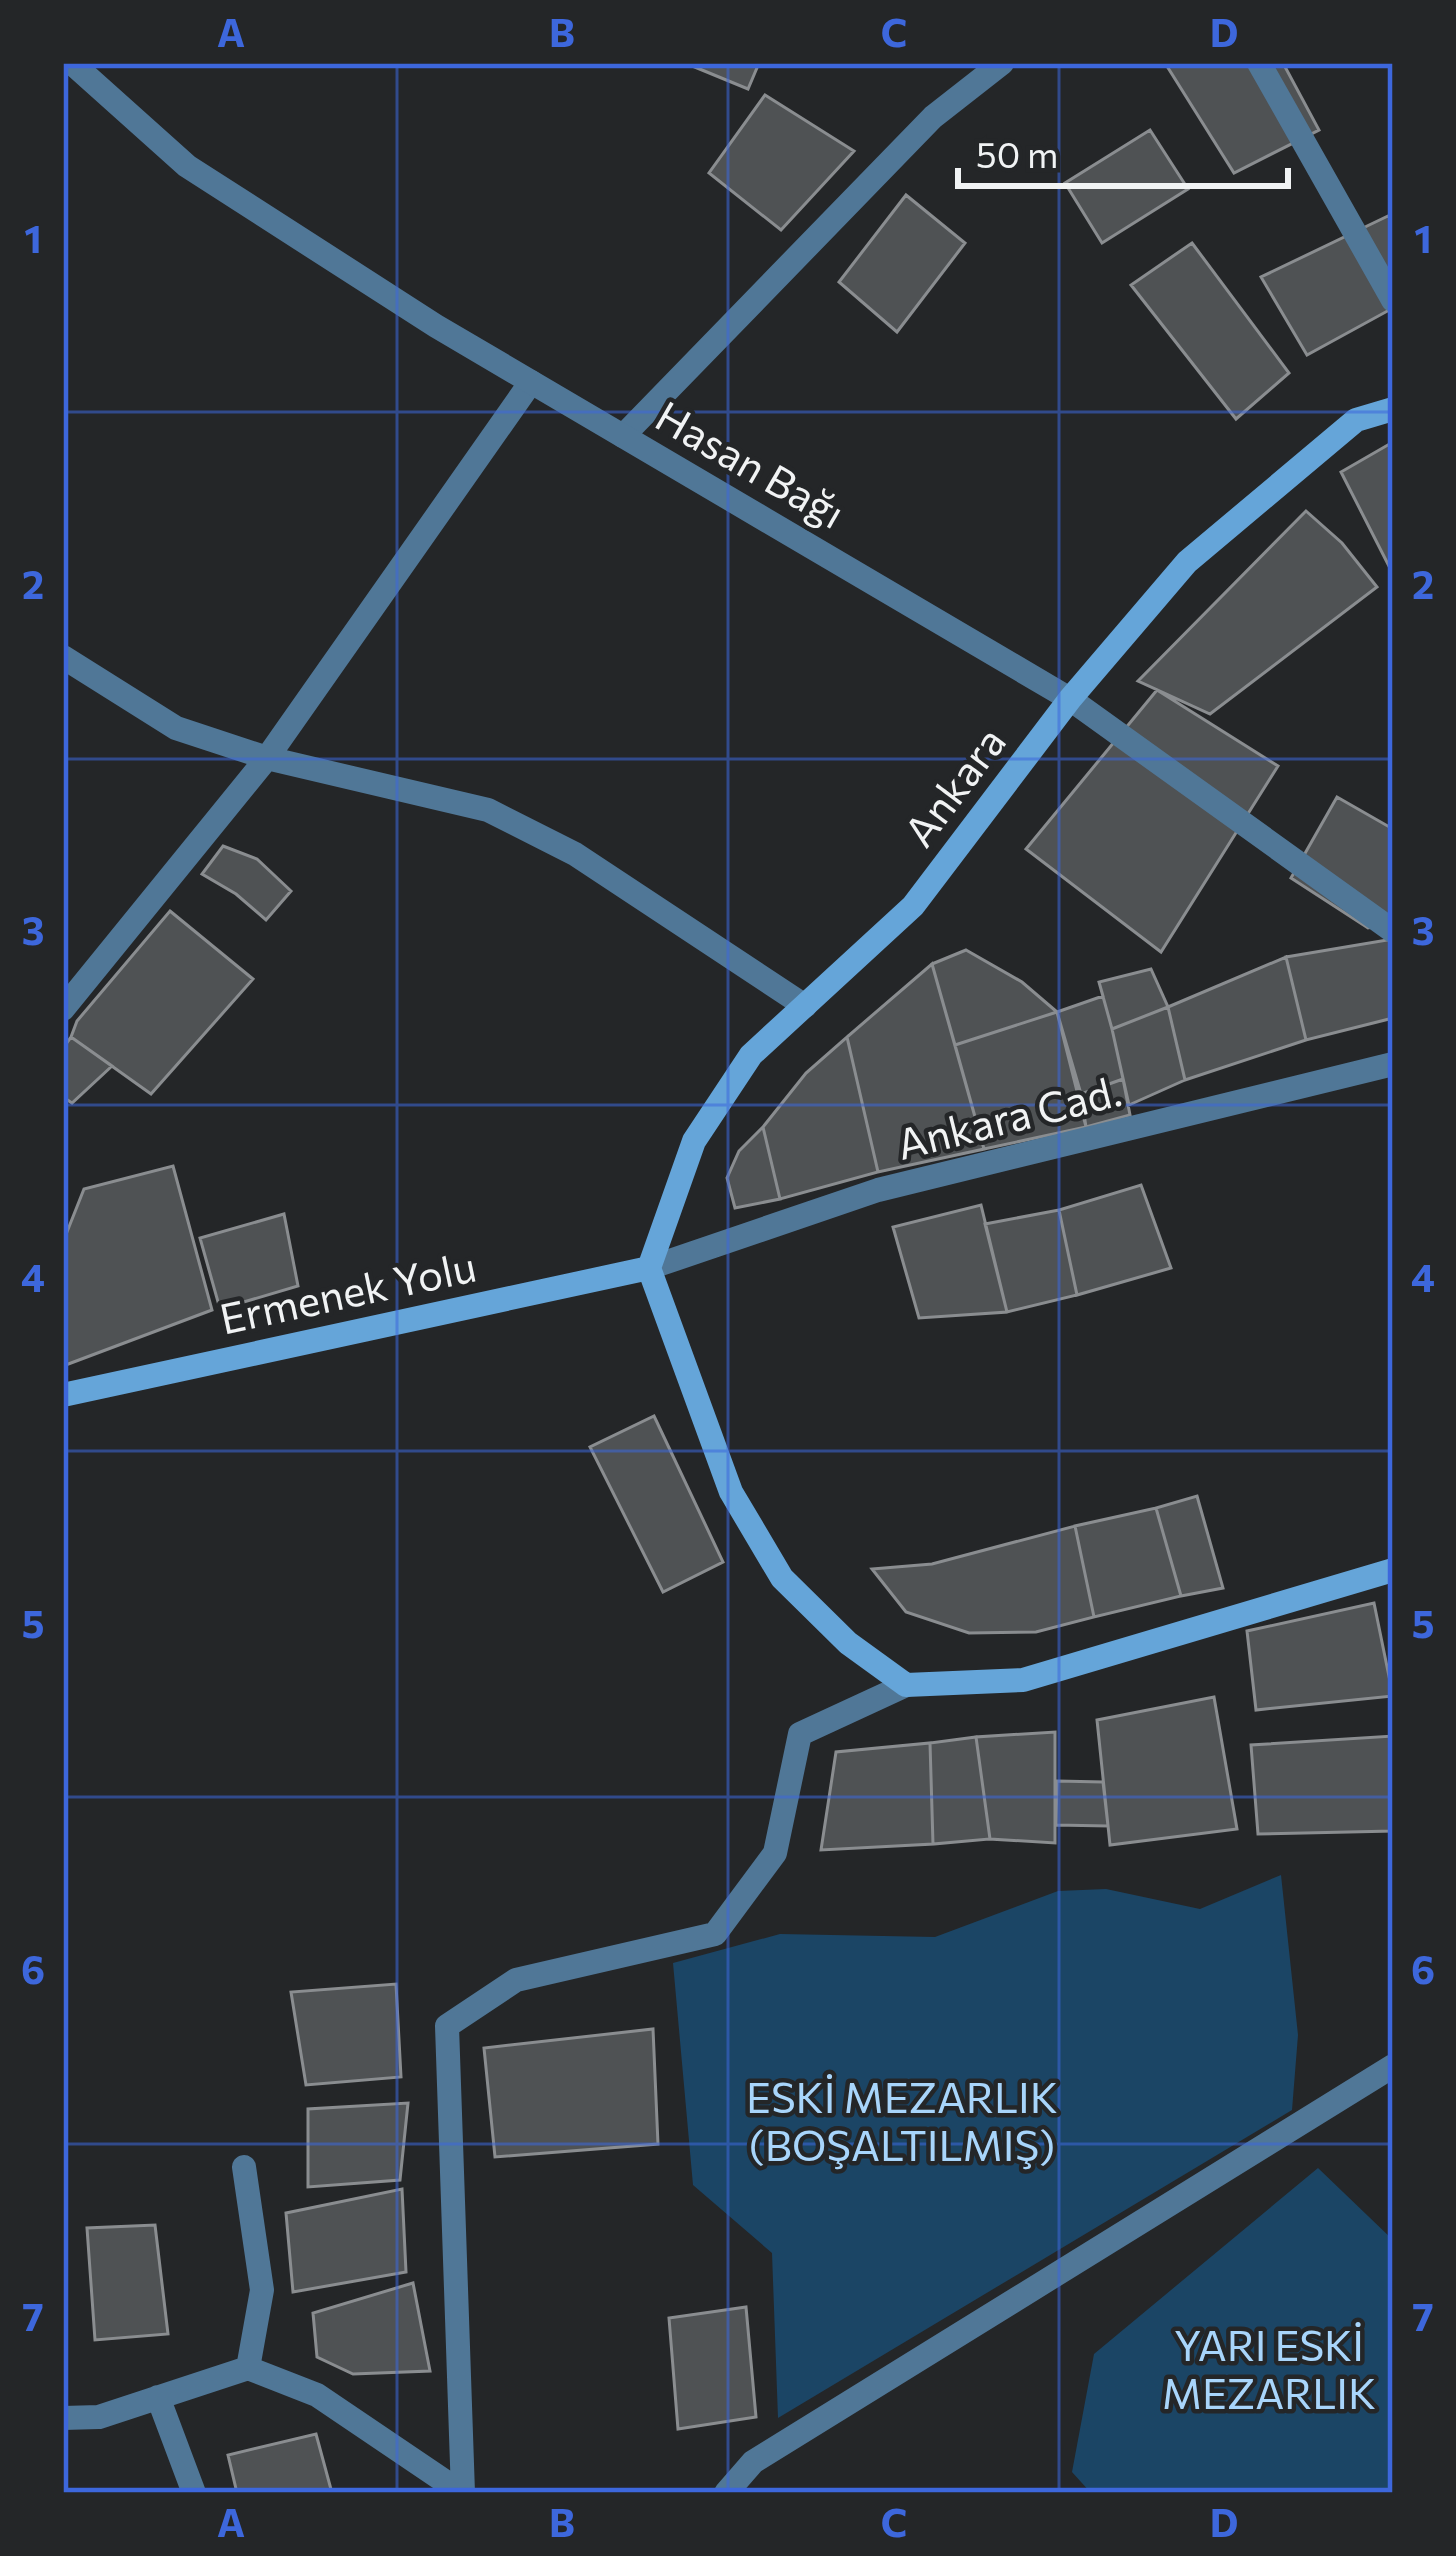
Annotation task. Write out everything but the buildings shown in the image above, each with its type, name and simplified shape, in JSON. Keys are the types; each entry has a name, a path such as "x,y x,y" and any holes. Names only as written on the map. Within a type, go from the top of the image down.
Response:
{"main road":[{"name":"Ankara","path":"649,1268 694,1141 751,1055 914,906 1070,699 1187,562 1356,420 1393,409"},
{"name":"Ermenek Yolu","path":"63,1395 649,1268"},
{"path":"649,1268 730,1492 782,1578 848,1643 906,1685 1023,1680 1393,1570"}],"street":[{"name":"Hasan Bağı","path":"72,63 187,166 531,382 1070,699 1393,931"},
{"path":"623,436 933,117 1002,63"},
{"path":"1259,63 1393,300"},
{"path":"63,1009 267,758 531,382"},
{"path":"63,657 176,728 267,758 488,810 575,854 805,1006"},
{"name":"Ankara Cad.","path":"649,1268 878,1190 1393,1064"},
{"path":"463,2493 447,2026 516,1981 715,1934 775,1853 800,1734 906,1685"},
{"path":"727,2493 753,2462 1393,2066"},
{"path":"244,2168 262,2290 248,2368"},
{"path":"63,2418 99,2417 248,2368 316,2395 463,2493"},
{"path":"158,2397 194,2493"}],"green space":[{"name":"ESKİ MEZARLIK (BOŞALTILMIŞ)","path":"1281,1875 1298,2035 1292,2110 778,2418 772,2253 693,2185 673,1963 780,1934 935,1937 1058,1891 1106,1889 1200,1909"},
{"name":"YARI ESKİ MEZARLIK","path":"1318,2168 1393,2240 1393,2493 1091,2493 1072,2472 1094,2354"}]}
